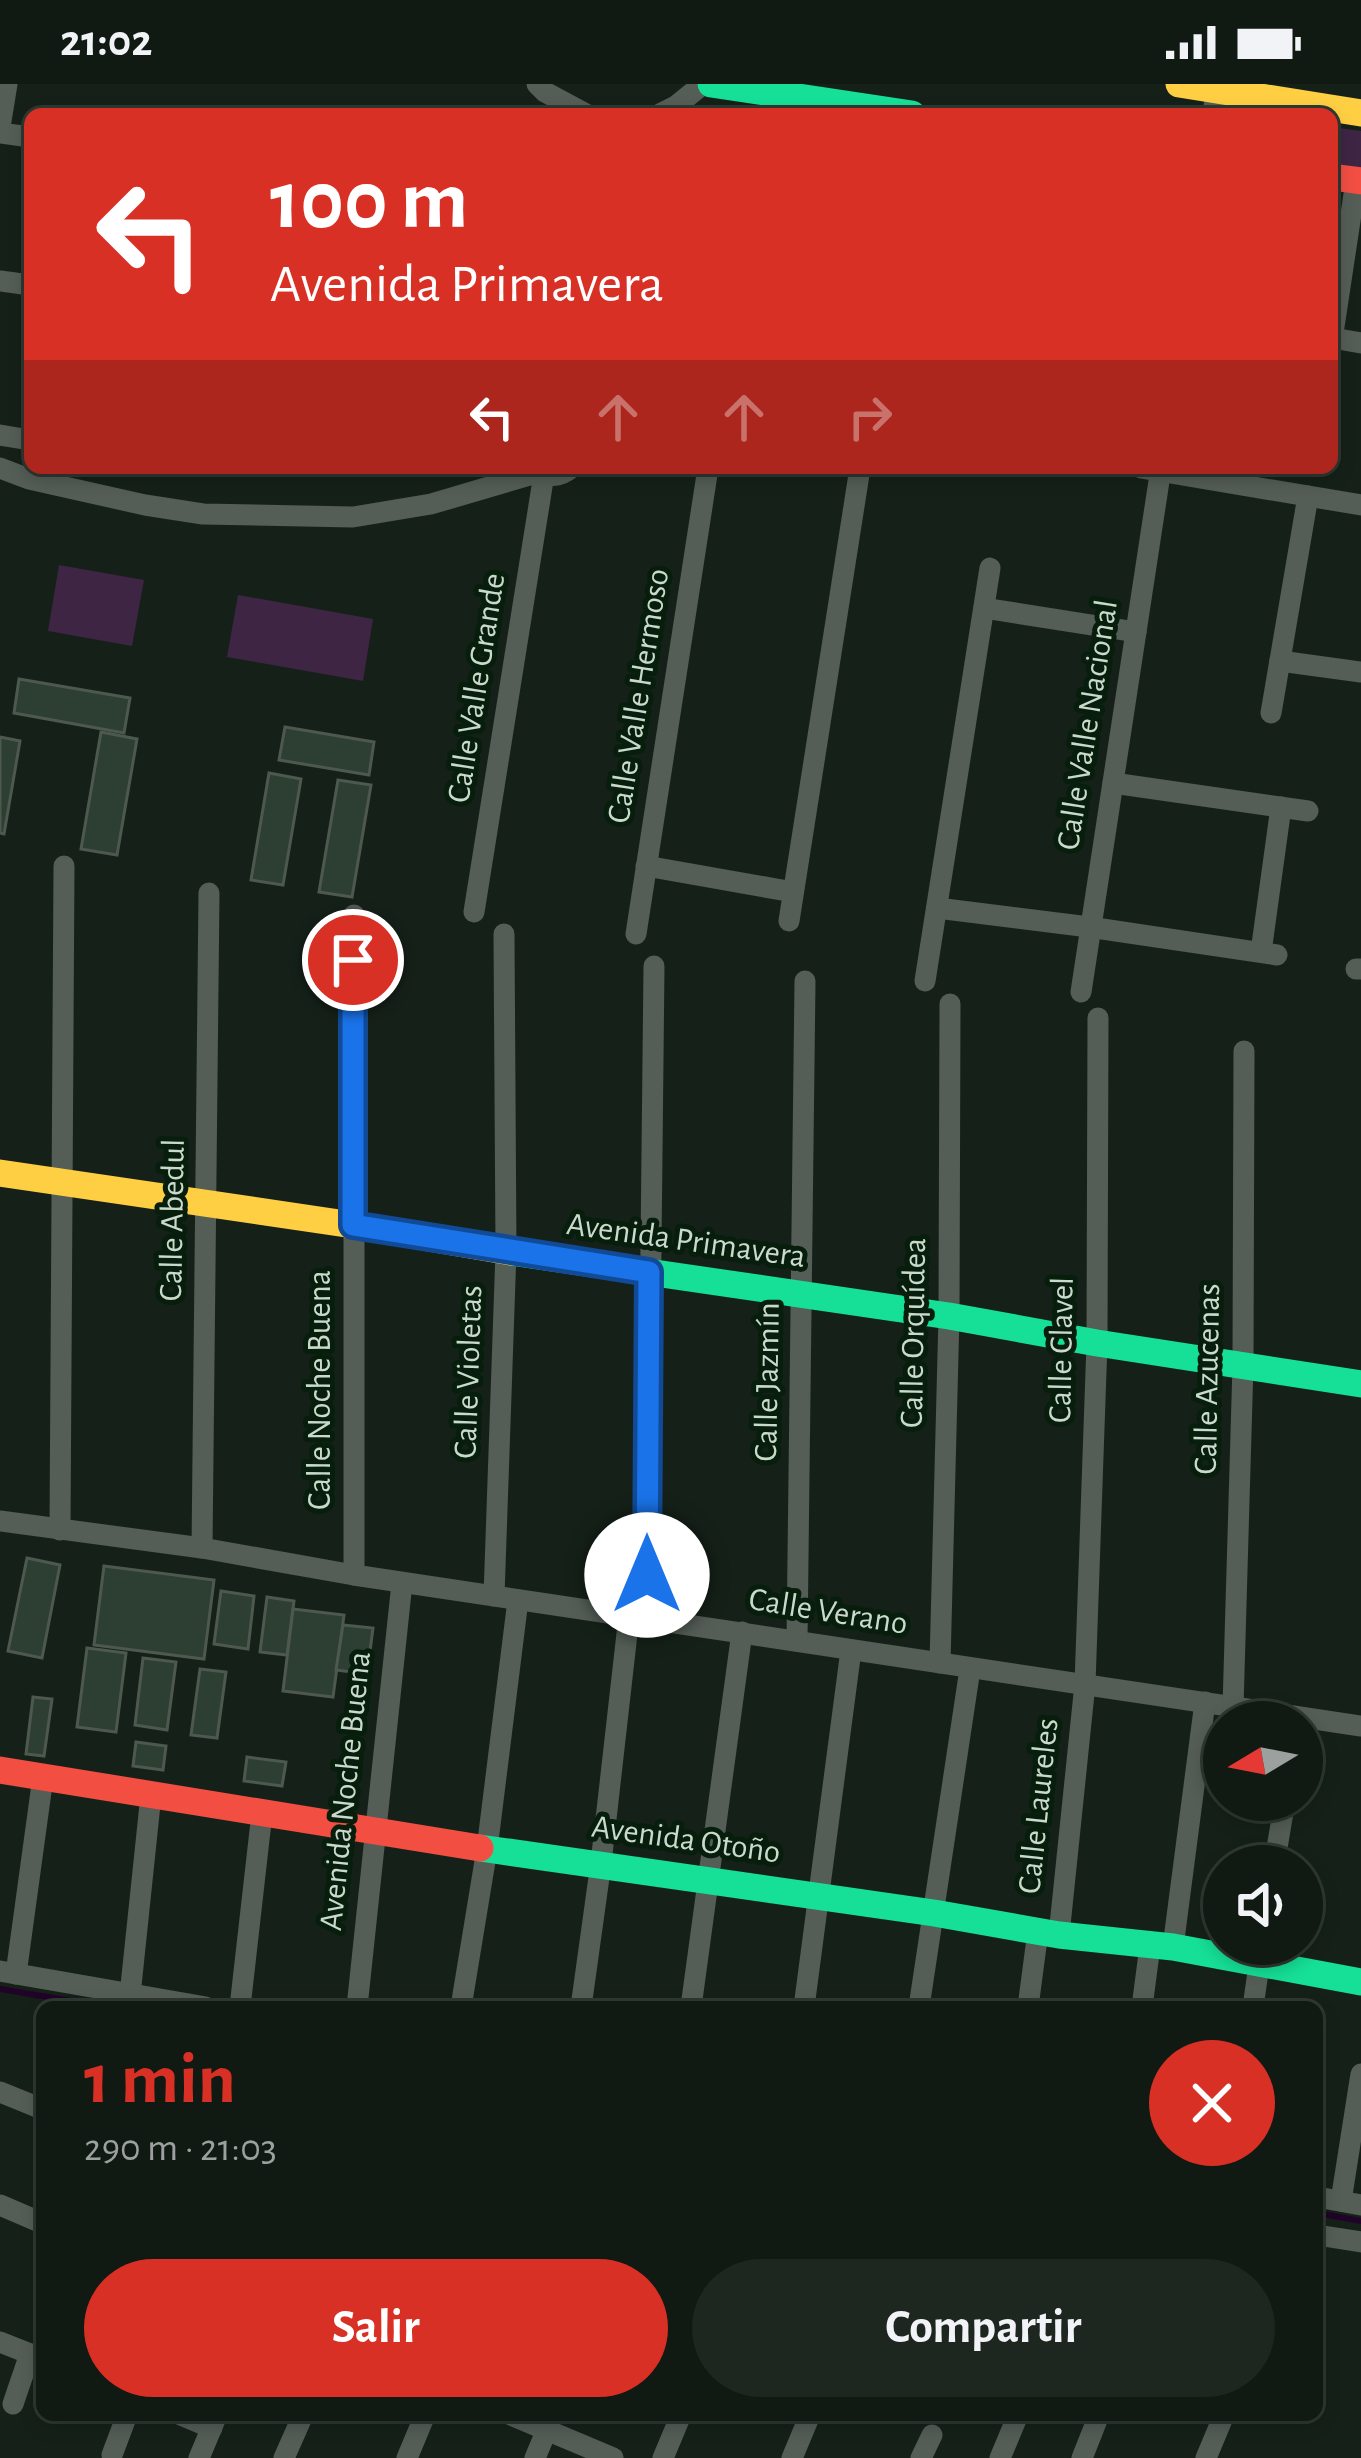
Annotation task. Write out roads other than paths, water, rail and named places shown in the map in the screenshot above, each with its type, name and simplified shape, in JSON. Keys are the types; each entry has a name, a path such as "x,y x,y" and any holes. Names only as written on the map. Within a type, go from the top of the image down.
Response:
{"street":[{"path":"0,130 7,84"},
{"path":"537,84 575,108"},
{"path":"672,108 707,84 871,108"},
{"path":"1179,84 1215,96 1318,108"},
{"path":"1338,286 1350,180"},
{"path":"0,468 145,505 203,514 353,517 431,504 533,474"},
{"name":"Calle Valle Grande","path":"474,912 540,474"},
{"name":"Calle Valle Hermoso","path":"635,934 707,474"},
{"path":"789,922 859,474"},
{"name":"Calle Valle Nacional","path":"1081,992 1136,632 1153,474"},
{"path":"1183,474 1361,505"},
{"path":"1271,713 1308,496"},
{"path":"925,981 990,568"},
{"path":"984,608 1136,632"},
{"path":"1280,661 1361,672"},
{"path":"1113,783 1308,811"},
{"path":"937,908 1269,954 1281,807"},
{"path":"59,1530 64,866"},
{"path":"646,866 793,892"},
{"name":"Calle Abedul","path":"202,1548 209,893"},
{"name":"Calle Noche Buena","path":"353,916 354,1576"},
{"name":"Calle Violetas","path":"462,2001 487,1849 506,1598 504,934"},
{"path":"582,2001 638,1617 654,966"},
{"name":"Calle Jazmín","path":"797,1640 805,981"},
{"name":"Calle Orquídea","path":"940,1663 949,1316 950,1004"},
{"name":"Calle Clavel","path":"1085,1684 1097,1342 1097,1018"},
{"name":"Calle Azucenas","path":"1234,1701 1243,1365 1244,1051"},
{"name":"Avenida Primavera","path":"0,1173 949,1316 1361,1384"},
{"name":"Calle Verano","path":"0,1521 1203,1702"},
{"name":"Avenida Noche Buena","path":"358,2001 402,1582"},
{"path":"692,2001 742,1632"},
{"path":"805,2001 851,1650"},
{"path":"920,2001 970,1669"},
{"name":"Calle Laureles","path":"1030,2001 1048,1933 1085,1684"},
{"path":"1144,2001 1162,1946 1203,1713"},
{"name":"Calle Verano","path":"1323,1722 1361,1726"},
{"name":"Avenida Otoño","path":"0,1770 1048,1933 1203,1949"},
{"path":"43,1777 8,1972 165,2001"},
{"path":"130,1996 151,1795"},
{"path":"241,2001 262,1813"},
{"path":"1254,2001 1258,1965"},
{"name":"Avenida Otoño","path":"1302,1965 1361,1982"},
{"path":"1351,2203 1361,2074"},
{"path":"0,2092 36,2107"},
{"path":"0,2205 36,2220"},
{"path":"1323,2236 1361,2242"},
{"path":"0,2342 36,2356 13,2404"},
{"path":"112,2455 125,2421"},
{"path":"199,2458 215,2421"},
{"path":"284,2458 300,2421"},
{"path":"407,2458 422,2421"},
{"path":"663,2458 678,2421"},
{"path":"791,2458 807,2421"},
{"path":"1000,2458 1015,2421"},
{"path":"1082,2458 1097,2421"},
{"path":"1206,2458 1221,2421"},
{"path":"535,2458 550,2423 613,2458"},
{"path":"921,2458 932,2435"}],"waterway":[{"path":"0,1989 71,2001"},
{"path":"1323,2214 1361,2221"}]}
